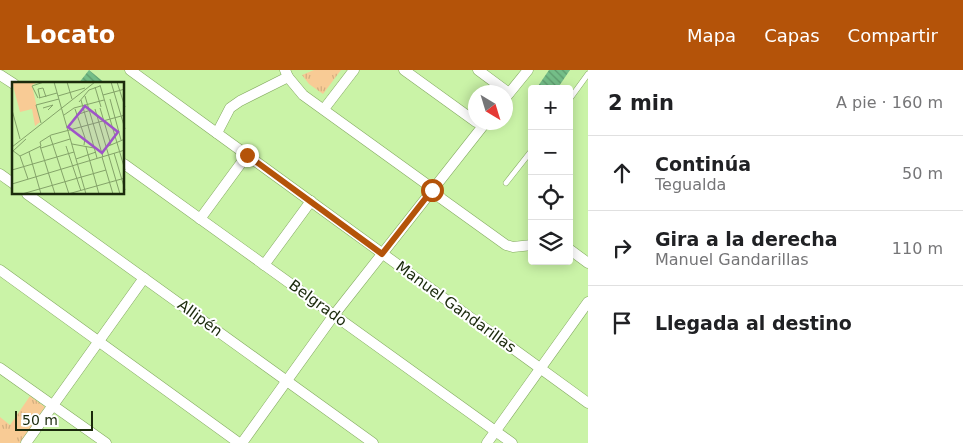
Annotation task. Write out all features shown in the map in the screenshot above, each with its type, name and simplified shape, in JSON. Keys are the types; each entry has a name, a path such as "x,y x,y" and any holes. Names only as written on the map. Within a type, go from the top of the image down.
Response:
{"street":[{"name":"Manuel Gandarillas","path":"130,70 588,403"},
{"path":"324,109 354,70"},
{"path":"404,70 468,115"},
{"path":"478,70 495,85"},
{"path":"513,89 528,70"},
{"path":"217,133 230,108 286,74 303,95 506,245 513,247 528,245"},
{"path":"0,75 12,83"},
{"path":"0,270 241,443 334,315 432,190 476,130"},
{"path":"200,219 247,155"},
{"name":"Belgrado","path":"125,165 512,443"},
{"name":"Allipén","path":"28,195 373,443"},
{"path":"264,265 310,201"},
{"path":"573,252 588,263"},
{"path":"26,443 144,278"},
{"path":"487,443 588,302"},
{"path":"0,368 106,443"}],"lane":[{"path":"573,95 588,74"},
{"path":"506,183 528,155"}],"green space":[{"path":"314,70 341,70 323,94 309,84 302,75"},
{"path":"30,396 45,407 20,443 0,443 0,417 10,425"}],"building":[{"path":"89,70 104,82 80,82"},
{"path":"549,70 570,70 560,85 539,85"}],"route":[{"path":"247,155 382,254 432,190"}]}
